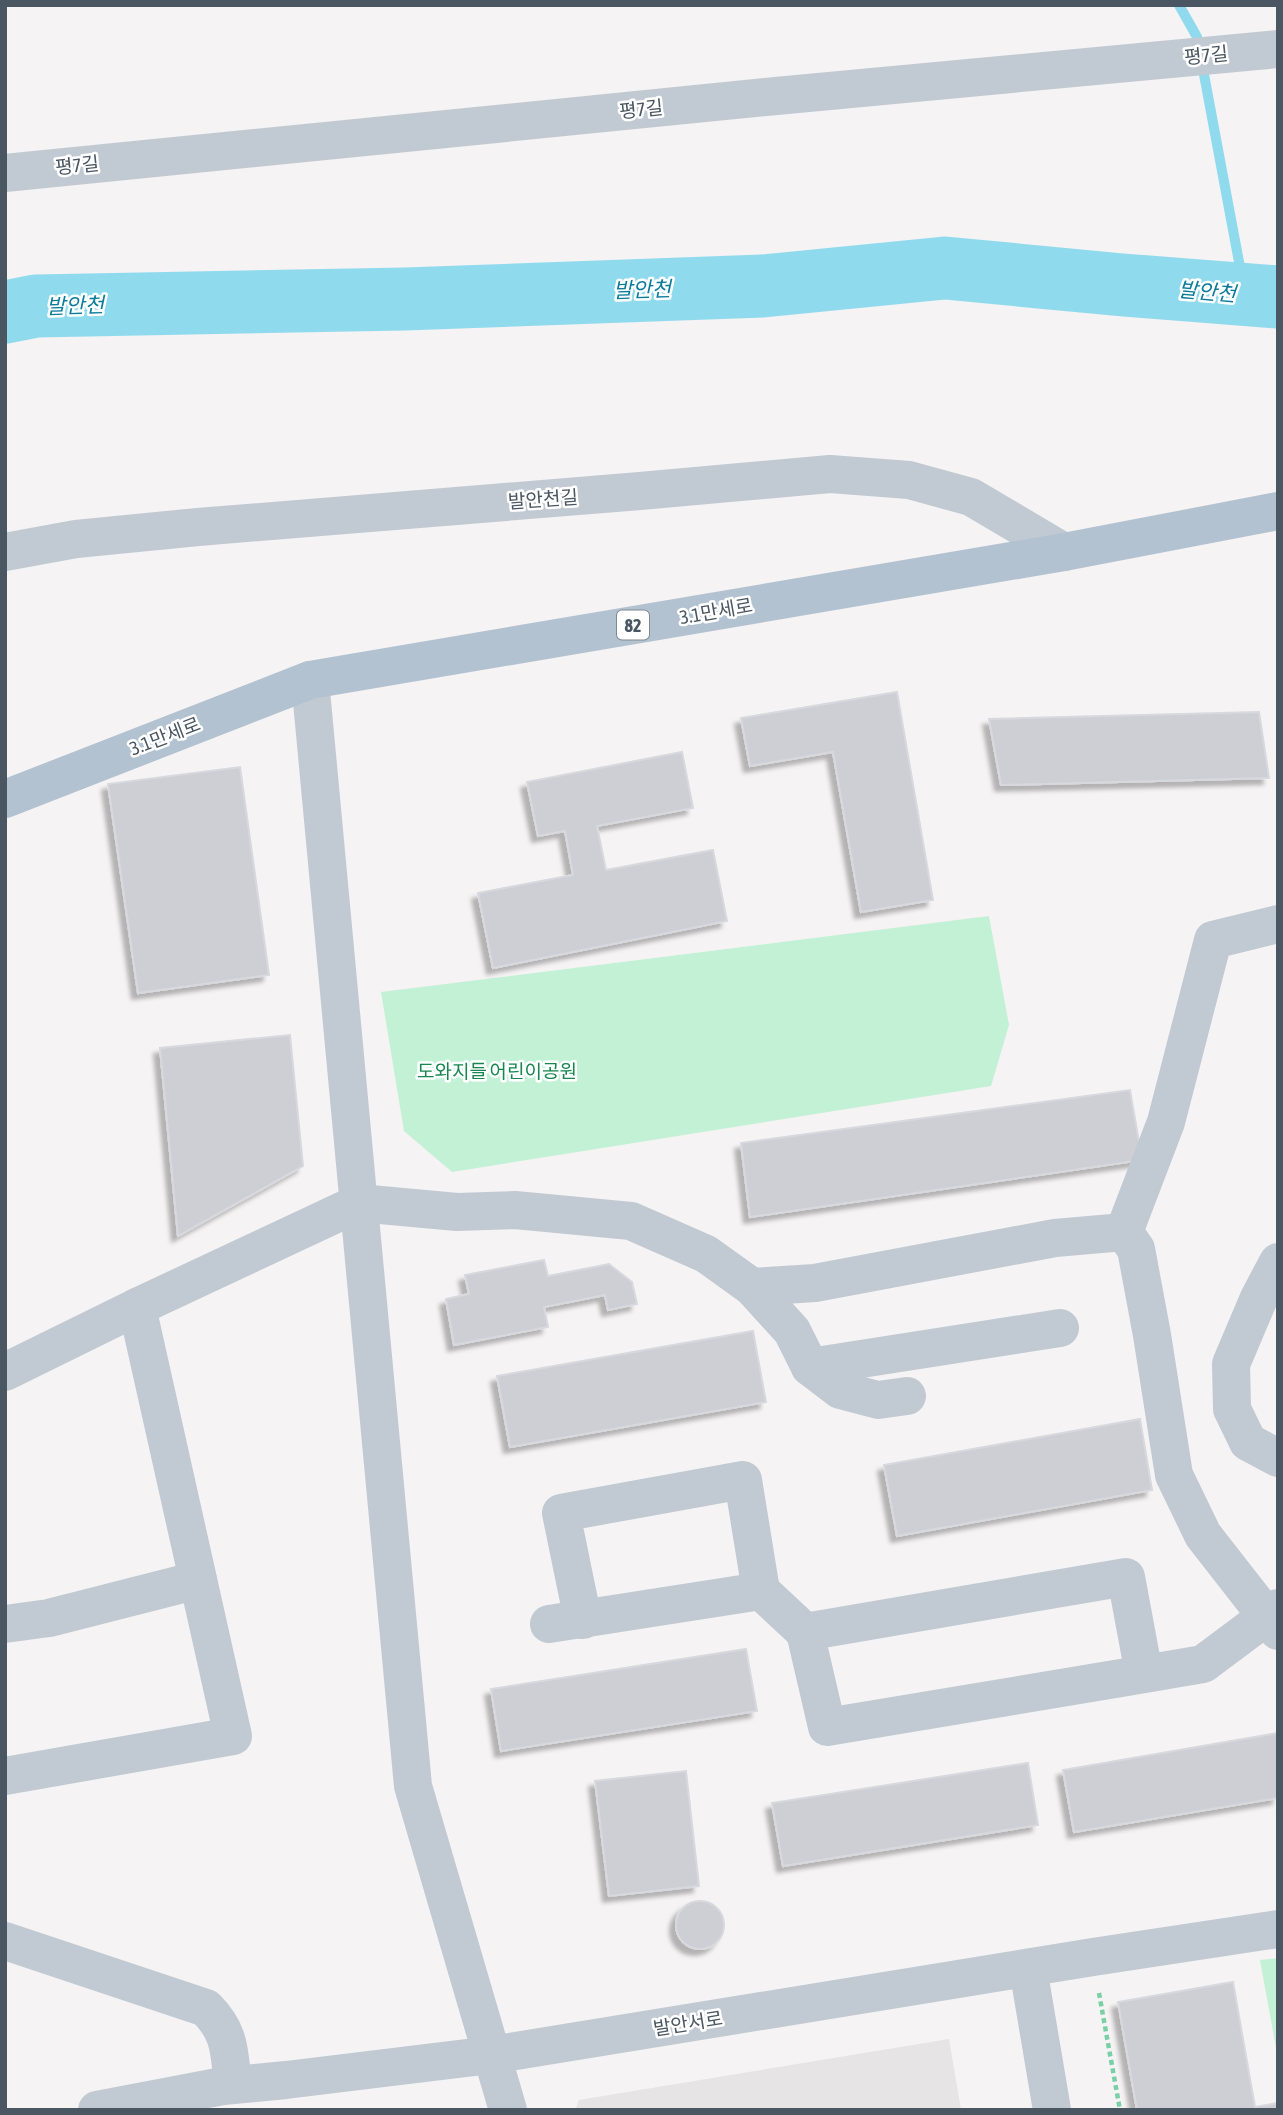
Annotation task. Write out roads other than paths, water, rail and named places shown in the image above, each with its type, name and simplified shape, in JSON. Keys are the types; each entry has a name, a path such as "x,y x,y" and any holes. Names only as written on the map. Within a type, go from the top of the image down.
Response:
{"main road":[{"name":"3.1만세로","path":"5,799 310,680 1064,552 1278,511"}],"street":[{"name":"평7길","path":"5,173 1278,49"},
{"name":"발안천길","path":"5,552 76,539 184,528 830,474 909,480 971,497 1064,552"},
{"path":"310,680 413,1786 508,2110"},
{"path":"1124,1232 1166,1122 1213,940 1278,924"},
{"path":"5,1372 136,1307 359,1203 457,1212 514,1210 631,1221 706,1254 752,1287 792,1331 810,1367 840,1390 878,1400 907,1396"},
{"path":"752,1287 815,1283 1055,1238 1124,1232"},
{"path":"761,1591 566,1622 561,1513 743,1480 761,1591 805,1632 827,1727 1203,1664 1274,1619 1203,1535 1174,1475 1155,1348 1136,1249 1124,1232"},
{"path":"1278,1262 1259,1298 1231,1364 1232,1409 1248,1442 1278,1458"},
{"path":"5,1776 233,1736 136,1307"},
{"path":"810,1367 1060,1328"},
{"path":"805,1632 1126,1577 1144,1674"},
{"path":"5,1624 49,1618 198,1580"},
{"name":"발안서로","path":"97,2110 233,2085 282,2095 491,2055 1278,1929"},
{"path":"5,1941 206,2008 218,2020 228,2042 233,2085"},
{"path":"1028,1968 1052,2110"}],"waterway":[{"path":"1179,5 1197,37 1245,294"},
{"name":"발안천","path":"5,312 36,306 405,299 763,286 945,268 1278,297"}],"park label":[{"name":"도와지들 어린이공원","path":"497,1071"}]}
